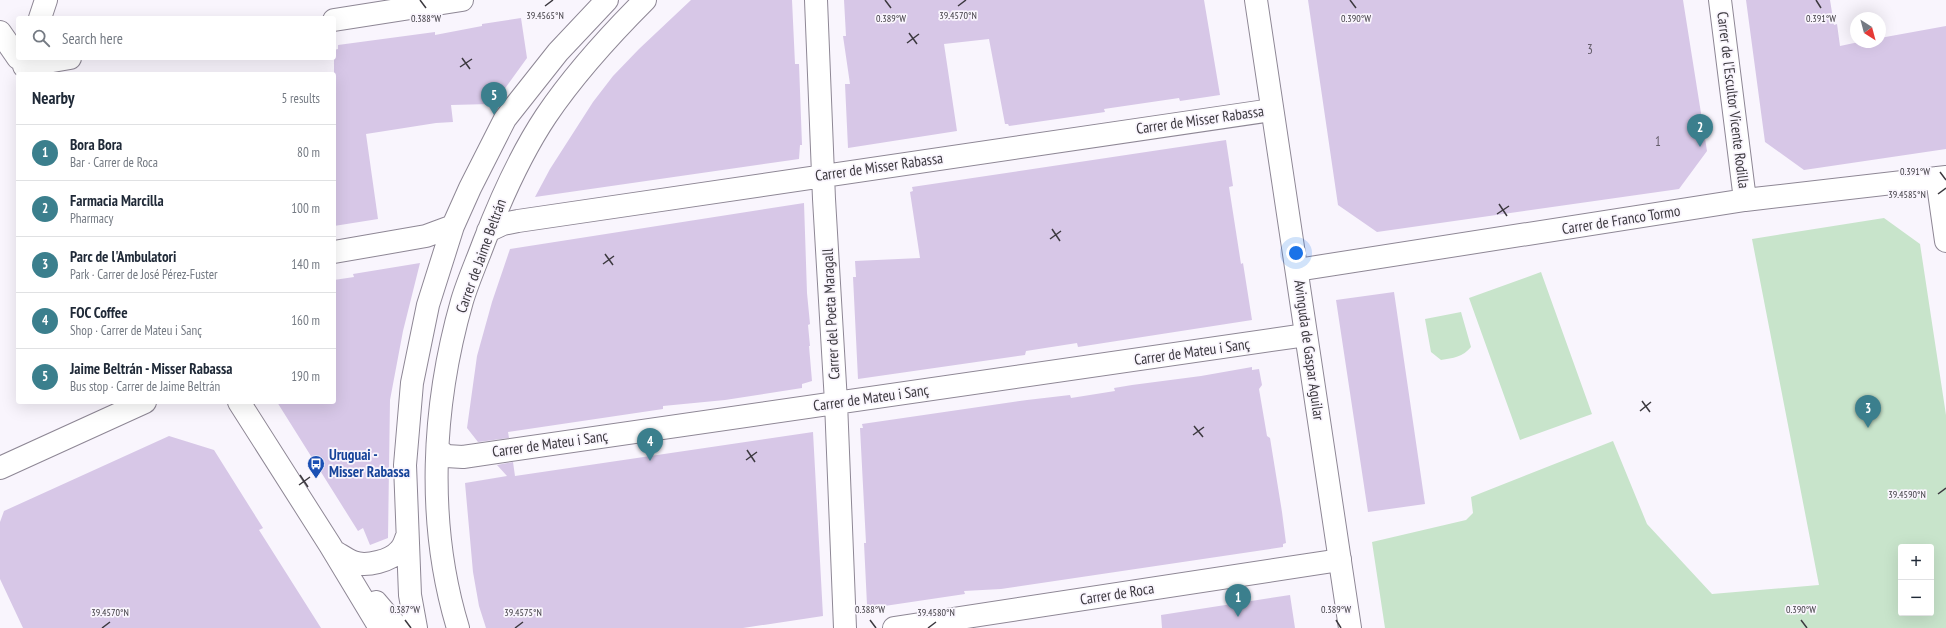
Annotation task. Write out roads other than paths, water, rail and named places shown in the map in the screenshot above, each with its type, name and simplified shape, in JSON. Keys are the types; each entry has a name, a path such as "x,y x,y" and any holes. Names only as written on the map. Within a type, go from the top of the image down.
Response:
{"street":[{"path":"41,16 46,0"},
{"path":"343,12 462,0"},
{"path":"416,628 410,595 405,465 412,383 428,305 453,226 470,188 505,119 558,52 607,0"},
{"name":"Carrer de Jaime Beltrán","path":"458,628 442,558 436,501 438,450 445,372 462,300 506,187 526,149 546,116 592,56 645,0"},
{"name":"Carrer del Poeta Maragall","path":"816,0 823,175 836,402 845,628"},
{"name":"Avinguda de Gaspar Aguilar","path":"1256,0 1350,628"},
{"name":"Carrer de l'Escultor Vicente Rodilla","path":"1720,0 1745,200"},
{"path":"0,32 16,54"},
{"path":"23,63 51,60"},
{"name":"Carrer de Misser Rabassa","path":"488,231 503,224 518,221 1272,110"},
{"path":"1942,177 1946,240"},
{"name":"Carrer de Franco Tormo","path":"1297,270 1745,200 1942,177"},
{"path":"336,252 426,236 453,226"},
{"name":"Carrer de Mateu i Sanç","path":"438,450 446,456 463,457 1306,335"},
{"path":"0,468 141,404"},
{"path":"240,404 333,549 380,628"},
{"path":"333,549 353,562 364,564 387,560 399,552 407,536"},
{"path":"333,549 398,628"},
{"name":"Carrer de Roca","path":"894,628 1340,560"}],"place":[{"name":"Jaime Beltrán - Misser Rabassa","path":"494,115"},
{"name":"Farmacia Marcilla","path":"1700,147"},
{"name":"Parc de l'Ambulatori","path":"1868,428"},
{"name":"FOC Coffee","path":"650,461"},
{"name":"Uruguai - Misser Rabassa","path":"316,479"},
{"name":"Bora Bora","path":"1238,617"}]}
